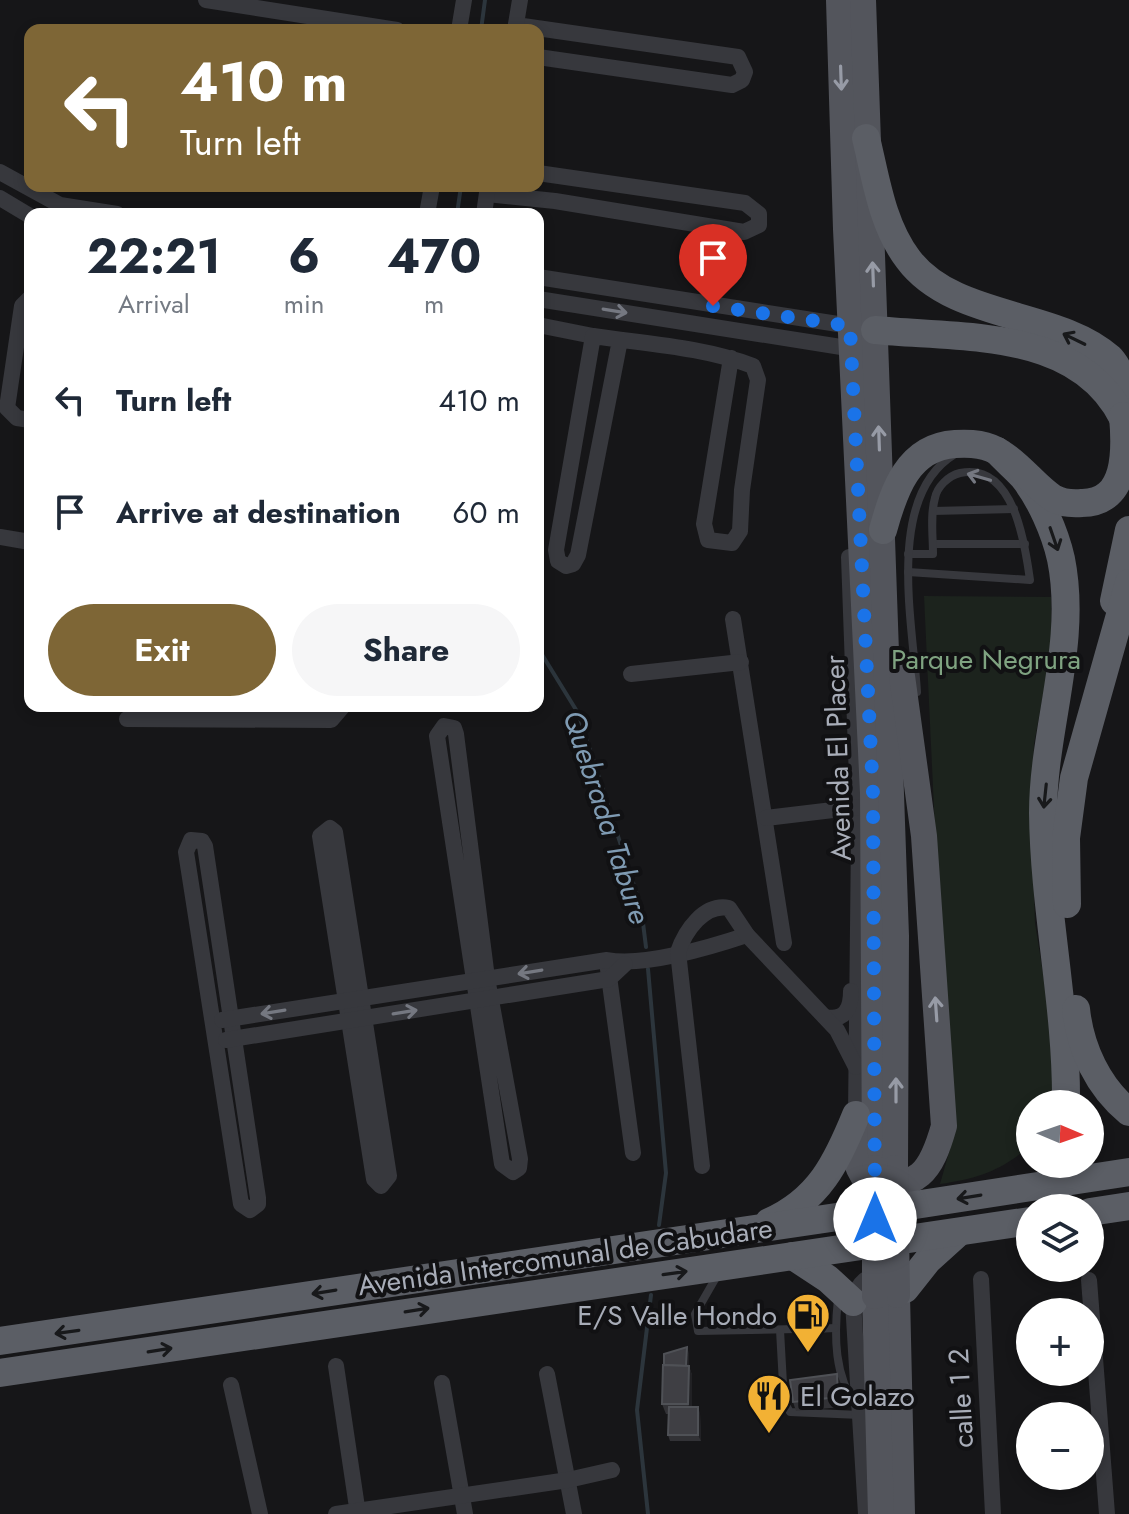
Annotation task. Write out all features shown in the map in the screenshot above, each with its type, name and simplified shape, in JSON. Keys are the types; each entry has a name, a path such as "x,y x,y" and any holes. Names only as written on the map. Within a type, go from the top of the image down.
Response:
{"highway":[{"path":"866,138 884,214 908,260 938,287 993,310 1069,335 1111,359 1127,413 1123,471 1104,498 1087,503 1065,503 1050,496 1030,474 988,447 938,445 916,458 891,501 883,530"},
{"path":"863,339 1017,342 1054,352 1086,374 1127,413"},
{"path":"988,447 1023,477 1049,525 1061,558 1065,591 1065,633 1043,811 1065,1048 1066,1090"},
{"path":"1095,696 1129,530"},
{"path":"1129,583 1074,778 1066,838 1067,923 1078,1029 1092,1065 1118,1103 1129,1112"},
{"path":"746,1233 781,1217 811,1194 836,1164 856,1115"},
{"name":"Avenida Intercomunal de Cabudare","path":"0,1341 412,1278 746,1233 1129,1172"},
{"path":"1006,1191 1021,1178"},
{"path":"1104,1210 1129,1206"},
{"name":"Avenida Intercomunal de Cabudare","path":"0,1373 1016,1223"},
{"path":"793,1256 874,1294 928,1260 960,1232"}],"main road":[{"name":"Avenida El Placer","path":"839,0 863,339 883,530 900,563 896,936 885,1168 874,1294 881,1514"},
{"name":"Avenida El Placer","path":"863,0 866,138 863,339 855,424 873,793 885,1168"},
{"path":"856,1115 853,1148 856,1168 868,1183 887,1185 917,1179 934,1162 944,1126 924,836 900,563"},
{"name":"Avenida El Placer","path":"874,1294 902,1514"}],"street":[{"path":"206,0 359,24"},
{"path":"460,24 464,0"},
{"path":"516,24 520,0"},
{"path":"544,32 738,57 745,66 745,72 742,80 732,85 544,58"},
{"path":"0,172 24,184"},
{"path":"500,192 744,232 759,225 759,214 745,203 544,174"},
{"path":"40,192 60,205 79,208"},
{"path":"0,198 24,210"},
{"path":"544,278 863,339"},
{"path":"544,300 863,339"},
{"path":"24,304 7,408 17,418 24,419"},
{"path":"544,326 731,358 753,366 758,380 742,490 740,531 732,543 725,544 708,540 704,524 731,358"},
{"path":"593,336 556,550 558,561 566,566 573,564 578,555 620,340"},
{"path":"855,424 847,479 858,807 856,1115"},
{"path":"0,537 24,541"},
{"path":"733,619 784,943"},
{"path":"631,674 741,662"},
{"path":"127,719 331,720 338,712"},
{"path":"482,979 456,734 454,728 444,726 437,736 482,979 502,1164 513,1172 519,1168 520,1159 485,999"},
{"path":"766,818 858,807"},
{"path":"353,999 320,836 327,828 335,832 353,999 374,1131"},
{"path":"222,1020 205,846 202,841 191,840 186,852 226,1040 242,1149"},
{"path":"702,1166 678,952 686,930 718,907 729,908 747,935 837,1030 858,1071"},
{"path":"222,1020 607,960 625,964 696,951 747,935"},
{"path":"825,1017 839,1018 851,1006 851,984 859,949"},
{"path":"607,960 633,1153"},
{"path":"226,1040 609,979 625,964"},
{"name":"calle 1 2","path":"981,1279 993,1514"},
{"path":"1089,1282 1107,1514"},
{"path":"866,1514 862,1415 874,1294"},
{"path":"874,1294 914,1514"},
{"path":"336,1366 358,1512"},
{"path":"547,1374 574,1514"},
{"path":"442,1383 465,1514"},
{"path":"231,1385 260,1514"},
{"path":"336,1514 568,1480 612,1470"}],"lane":[{"path":"900,563 913,510 927,477 951,455 988,447"},
{"path":"900,563 934,575 1030,580 1025,544 1014,509 1000,487 986,477 959,473 944,482 935,496 934,575"},
{"path":"933,511 1014,509"},
{"path":"900,563 933,549 1025,544"},
{"path":"725,1266 700,1302 695,1314 696,1328 701,1332 797,1329"},
{"path":"815,1329 835,1328 874,1294"},
{"path":"835,1328 842,1380 862,1415"},
{"path":"780,1330 784,1402 790,1412 862,1415"}],"green space":[{"name":"Parque Negrura","path":"924,596 1051,597 1052,646 1034,744 1031,805 1035,923 1056,1055 1052,1090 1016,1090 1016,1157 1009,1162 988,1172 940,1184 950,1149"}],"building":[{"path":"687,1347 686,1366 664,1365 664,1354"},
{"path":"663,1365 689,1366 688,1404 662,1404"},
{"path":"837,1374 838,1397 793,1402 790,1380"},
{"path":"669,1407 698,1407 698,1435 668,1435"}],"waterway":[{"name":"Quebrada Tabure","path":"482,24 485,0"},
{"name":"Quebrada Tabure","path":"458,208 460,192"},
{"name":"Quebrada Tabure","path":"544,658 578,713 641,907 646,947"},
{"name":"Quebrada Tabure","path":"648,969 666,1173 659,1225"},
{"name":"Quebrada Tabure","path":"648,1514 637,1410 651,1295"}],"place":[{"name":"E/S Valle Hondo","path":"808,1354"},
{"name":"El Golazo","path":"769,1435"}],"route":[{"path":"713,306 850,326 873,793 877,1045 875,1219"}]}
